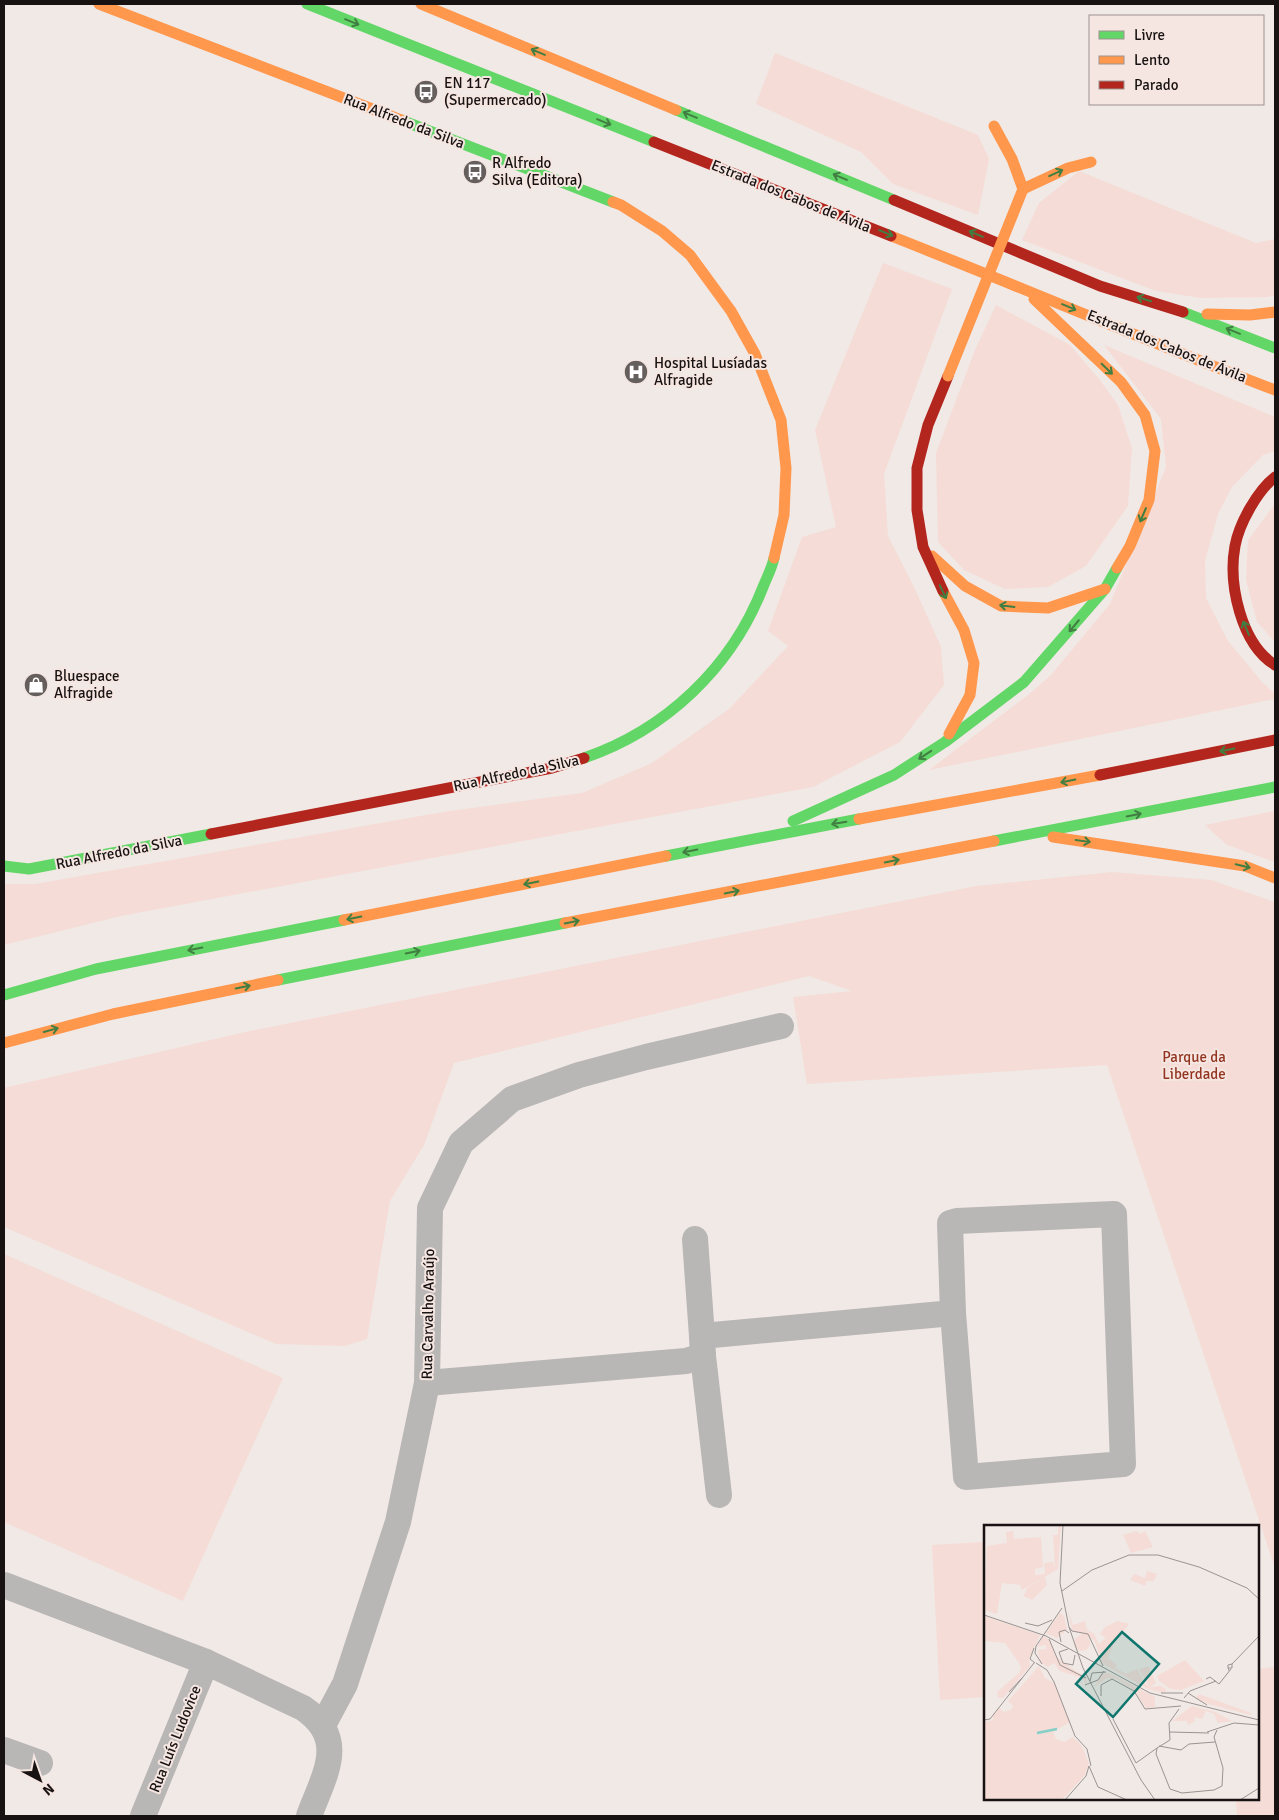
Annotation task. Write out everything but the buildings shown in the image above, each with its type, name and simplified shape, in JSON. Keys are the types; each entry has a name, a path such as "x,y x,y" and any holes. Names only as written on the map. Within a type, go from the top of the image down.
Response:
{"main road":[{"name":"Rua Alfredo da Silva","path":"4,866 29,869 552,768 590,757 627,741 666,716 709,678 738,640 753,613 772,570 783,524 786,474 781,420 768,384 747,336 710,280 674,240 620,205 99,4"},
{"name":"Estrada dos Cabos de Ávila","path":"306,4 1021,287 1196,360 1275,390"},
{"name":"Estrada dos Cabos de Ávila","path":"421,4 1100,286 1190,314 1275,348"},
{"path":"945,742 970,696 974,663 964,630 950,606 923,547 917,510 917,468 928,425 1023,189 1012,159 994,126"},
{"path":"1023,189 1068,168 1090,162"},
{"path":"755,838 894,775 945,742 1024,682 1105,589 1130,546 1149,500 1155,451 1145,415 1121,382 1021,287"},
{"path":"1190,314 1250,315 1275,312"},
{"path":"1275,477 1270,480 1251,505 1235,545 1234,571 1236,596 1245,628 1260,653 1275,665"},
{"path":"923,547 965,586 1001,606 1048,608 1105,589"},
{"path":"4,994 96,969 755,838 1027,789 1275,740"},
{"path":"4,1043 113,1014 365,962 1275,787"},
{"path":"1034,834 1245,866 1275,878"}],"street":[{"name":"Rua Carvalho Araújo","path":"322,1724 345,1684 398,1522 427,1383 430,1208 461,1143 512,1099 579,1074 781,1026"},
{"path":"1114,1214 1123,1464 966,1477 953,1313 950,1223 958,1221 1114,1214"},
{"path":"695,1238 702,1346 719,1494"},
{"path":"427,1383 649,1365 686,1360 702,1346 953,1313"},
{"path":"4,1585 206,1662 303,1708 315,1717 322,1724 329,1737 330,1749 329,1761 309,1816"},
{"name":"Rua Luís Ludovice","path":"143,1816 206,1662"},
{"path":"4,1750 40,1763"}],"green space":[{"path":"775,53 978,135 989,159 978,215 893,184 861,152 756,104"},
{"path":"1079,171 1256,243 1275,239 1275,295 1268,297 1201,298 1156,291 1022,240 1039,203"},
{"path":"883,263 952,289 884,474 888,536 915,589 941,647 944,685 900,742 813,787 121,916 4,945 4,884 35,884 443,812 582,793 652,763 729,709 788,646 768,631 802,537 836,527 815,430"},
{"path":"996,305 1070,345 1118,405 1132,448 1128,506 1086,566 1048,587 1005,589 964,570 938,542 936,453 975,350"},
{"path":"1104,345 1275,417 1275,451 1263,455 1232,487 1218,514 1205,561 1206,598 1228,641 1262,682 1275,694 1275,699 929,770 1028,695 1051,675 1110,604 1166,467 1161,419"},
{"path":"1275,504 1275,642 1257,622 1246,580 1248,540"},
{"path":"1275,811 1275,862 1227,845 1205,825"},
{"name":"Parque da Liberdade","path":"1112,872 1211,880 1275,902 1275,1568 1107,1065 807,1084 793,997 852,991 809,976 454,1063 424,1145 390,1201 367,1339 345,1346 276,1344 4,1227 4,1088 245,1032 976,886"},
{"path":"4,1254 283,1378 183,1601 4,1522"},
{"path":"984,1542 984,1697 940,1700 932,1545"},
{"path":"1275,1667 1275,1816 1237,1816 1236,1800 1259,1800 1259,1669"}],"traffic: fast":[{"path":"307,4 654,142"},
{"path":"676,110 894,200"},
{"path":"401,120 613,202"},
{"path":"1183,312 1275,348"},
{"path":"584,758 614,746 642,731 693,692 733,644 750,616 774,558"},
{"path":"793,821 894,775 945,742 1024,682 1105,589 1117,568"},
{"path":"994,841 1275,787"},
{"path":"666,856 859,819"},
{"path":"4,866 29,869 211,834"},
{"path":"4,995 96,969 344,920"},
{"path":"278,980 565,923"}],"traffic: slow":[{"path":"99,4 401,120"},
{"path":"421,4 676,110"},
{"path":"994,126 1012,159 1023,189 1068,168 1091,162"},
{"path":"948,376 1023,189"},
{"path":"613,202 662,231 690,255 731,311 755,354 781,420 786,468 784,515 774,558"},
{"path":"891,236 1275,390"},
{"path":"1034,299 1121,382 1145,415 1155,451 1149,500 1130,546 1117,568"},
{"path":"1207,314 1250,315 1275,312"},
{"path":"932,556 965,586 1001,606 1048,608 1105,589"},
{"path":"943,591 964,630 974,663 970,695 949,734"},
{"path":"859,819 1100,775"},
{"path":"1053,837 1245,866 1275,878"},
{"path":"565,923 994,841"},
{"path":"344,920 666,856"},
{"path":"4,1043 113,1014 278,980"}],"traffic: jam":[{"path":"654,142 891,236"},
{"path":"894,200 1100,286 1183,312"},
{"path":"943,591 923,547 917,510 917,468 928,425 948,376"},
{"path":"1275,477 1255,499 1250,508 1237,537 1233,561 1236,595 1246,628 1253,643 1275,665"},
{"path":"1100,775 1275,740"},
{"path":"211,834 552,768 584,758"}],"place":[{"name":"EN 117 (Supermercado)","path":"426,92"},
{"name":"R Alfredo Silva (Editora)","path":"475,172"},
{"name":"Hospital Lusíadas Alfragide","path":"636,372"},
{"name":"Bluespace Alfragide","path":"36,685"}]}
